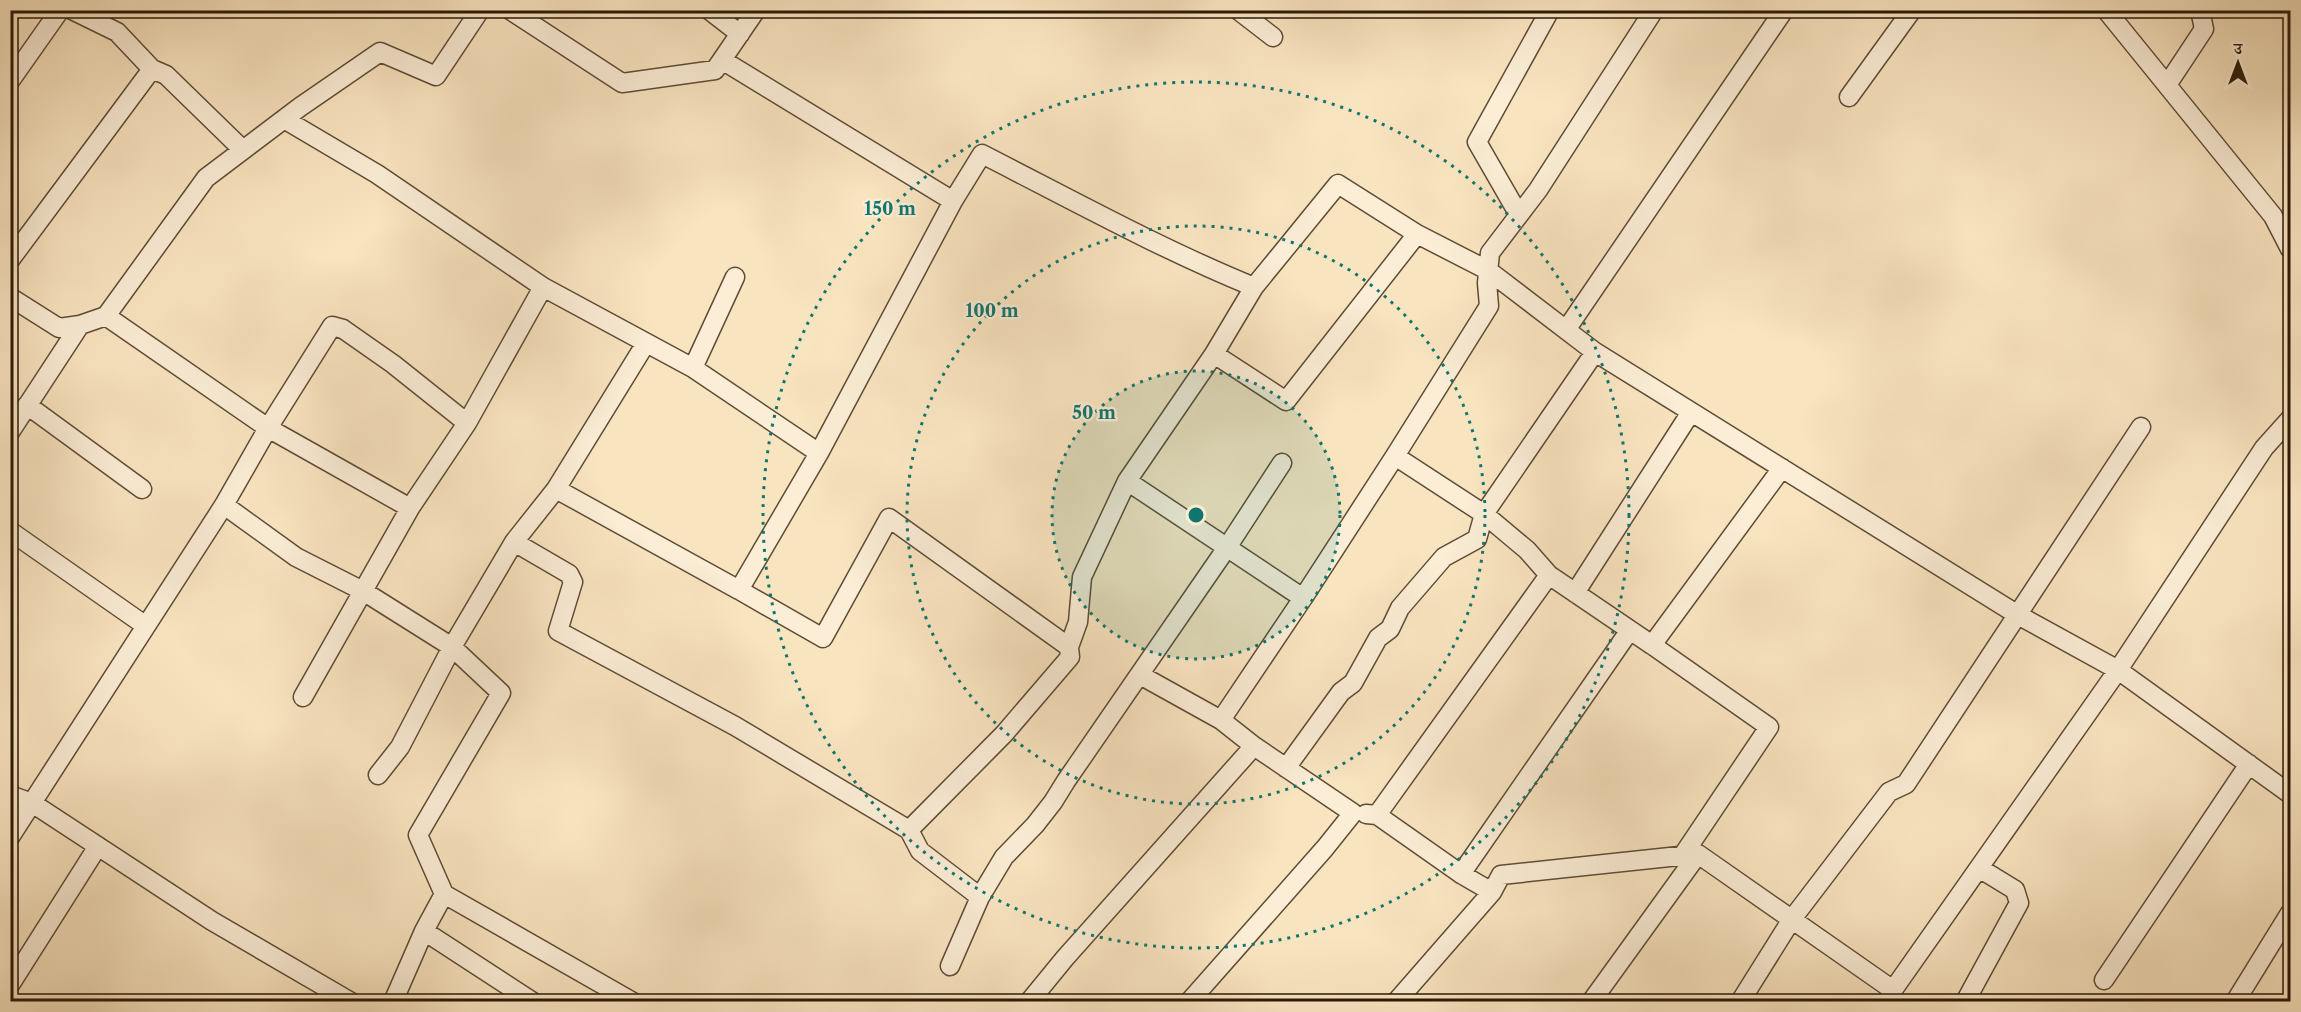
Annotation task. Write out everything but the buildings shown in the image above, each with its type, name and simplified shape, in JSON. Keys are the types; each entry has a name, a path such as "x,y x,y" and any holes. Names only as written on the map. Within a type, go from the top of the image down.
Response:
{"street":[{"path":"10,81 60,10"},
{"path":"72,10 117,32 152,69 166,75 243,150"},
{"path":"10,297 59,328 80,325 106,316 206,178 284,119 380,52 436,76 480,10"},
{"path":"510,10 622,83 715,70 756,10"},
{"path":"709,10 740,34"},
{"path":"1519,215 1476,142 1550,10"},
{"path":"1221,720 1395,456 1489,306 1487,283 1490,253 1538,190 1654,10"},
{"path":"1566,330 1784,10"},
{"path":"1849,97 1912,10"},
{"path":"2106,10 2273,216 2290,249"},
{"path":"2166,85 2204,29 2200,10"},
{"path":"1249,14 1274,37"},
{"path":"722,60 953,201"},
{"path":"10,260 152,69"},
{"path":"284,119 377,174 543,287 693,368 819,453"},
{"path":"739,590 819,453 953,201 982,154 1172,250 1254,287"},
{"path":"909,830 1004,734 1070,657 1069,647 1078,622 1082,577 1127,481 1214,354 1254,287 1338,184 1417,234 1489,271 1595,352 1691,412 2018,615 2118,670 2290,794"},
{"path":"1214,354 1286,401 1417,234"},
{"path":"693,368 735,277"},
{"path":"303,697 410,508 467,423 543,287"},
{"path":"106,316 268,428 410,508"},
{"path":"10,432 80,325"},
{"path":"10,837 224,505 268,428 332,326 343,329 393,364 467,423"},
{"path":"378,775 400,747 452,647 513,542 556,489 646,343"},
{"path":"1286,768 1341,692 1353,683 1378,639 1390,629 1400,608 1444,557 1476,539 1484,514 1595,352"},
{"path":"27,405 142,489"},
{"path":"1575,593 1691,412"},
{"path":"1396,1002 1492,892 1501,875 1690,855 1792,919 1889,996 2118,670 2264,448 2290,419"},
{"path":"1740,1002 1792,919 1889,792 1906,784 2141,427"},
{"path":"1395,456 1484,514 1527,550 1549,575 1769,727 1690,855 1591,1002"},
{"path":"950,966 980,897 1004,857 1053,802 1282,463"},
{"path":"1652,645 1782,468"},
{"path":"1127,481 1303,598"},
{"path":"556,489 823,638 890,518 1069,647"},
{"path":"224,505 296,557 363,591 452,647 501,693 418,835 444,894 633,1002"},
{"path":"10,531 146,626"},
{"path":"513,542 569,574 573,582 558,631 735,726 909,830 920,851 980,897"},
{"path":"1377,815 1549,575"},
{"path":"1461,874 1630,630"},
{"path":"1140,675 1221,720 1254,746 1353,813 1377,815 1461,874 1492,892"},
{"path":"1029,1002 1065,958 1254,746"},
{"path":"2104,980 2249,764"},
{"path":"10,795 32,803 212,921 351,1002"},
{"path":"1189,1002 1353,813"},
{"path":"10,985 98,846"},
{"path":"1965,1002 2019,903 2014,890 1979,868"},
{"path":"393,1002 424,931 444,894"},
{"path":"2235,1002 2290,913"},
{"path":"424,931 533,1002"}]}
